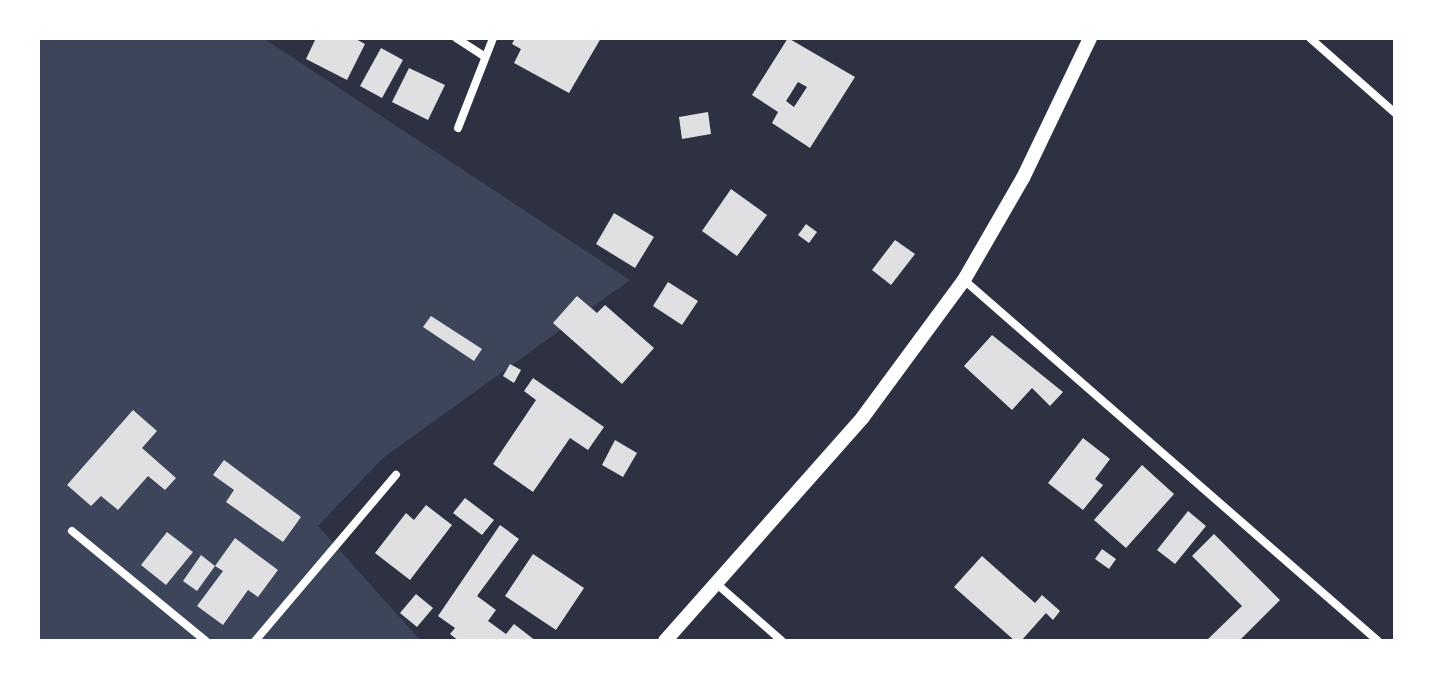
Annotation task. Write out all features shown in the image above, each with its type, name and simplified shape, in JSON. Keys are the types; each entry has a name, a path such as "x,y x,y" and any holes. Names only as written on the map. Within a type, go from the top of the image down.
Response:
{"street":[{"path":"456,38 484,56"},
{"path":"458,128 493,38"},
{"path":"665,641 718,585 863,417 964,280 1023,178 1090,38"},
{"path":"1310,38 1395,113"},
{"path":"964,280 1378,641"},
{"path":"255,641 396,475"},
{"path":"72,531 206,641"},
{"path":"718,585 782,641"}],"shaded area":[{"path":"38,38 263,38 630,280 383,458 318,526 421,641 38,641"}],"building":[{"path":"316,38 354,38 365,44 347,80 306,59"},
{"path":"515,38 601,38 569,93 514,63 521,49 512,44"},
{"path":"788,38 855,77 810,148 772,123 778,112 752,95","holes":["798,82 807,87 794,107 786,101"]},
{"path":"381,48 403,60 382,98 360,86"},
{"path":"409,68 445,85 428,120 392,102"},
{"path":"708,112 711,134 682,139 679,117"},
{"path":"731,189 767,215 737,256 702,231"},
{"path":"614,213 654,237 635,268 596,244"},
{"path":"806,224 817,232 809,243 798,235"},
{"path":"895,240 915,254 891,285 872,270"},
{"path":"668,282 698,301 682,325 653,306"},
{"path":"577,296 597,313 605,305 654,348 622,384 553,323"},
{"path":"431,316 482,349 474,361 423,327"},
{"path":"992,335 1063,392 1050,406 1032,388 1012,410 964,366"},
{"path":"510,364 521,370 514,383 503,376"},
{"path":"533,378 604,427 588,450 570,438 533,492 493,464 536,400 524,391"},
{"path":"133,410 157,431 142,448 176,478 165,490 148,476 118,510 101,496 91,506 67,485"},
{"path":"1083,438 1110,459 1095,479 1103,485 1083,510 1048,483"},
{"path":"615,440 637,453 623,477 602,465"},
{"path":"224,460 301,517 283,542 226,502 234,490 213,475"},
{"path":"1142,465 1174,494 1126,548 1094,520"},
{"path":"465,498 494,520 482,535 453,513"},
{"path":"426,505 452,525 410,580 375,553 406,513 414,520"},
{"path":"1188,511 1206,526 1175,564 1157,550"},
{"path":"500,525 519,539 477,596 496,610 488,621 506,634 514,624 536,641 459,641 450,634 455,628 438,616"},
{"path":"167,532 193,552 166,585 141,565"},
{"path":"1214,534 1280,600 1239,641 1206,641 1242,606 1192,556"},
{"path":"235,538 278,570 258,597 248,590 223,625 197,606 223,571 215,566"},
{"path":"1102,549 1116,559 1109,569 1095,559"},
{"path":"533,554 584,588 556,630 505,596"},
{"path":"201,555 215,566 197,591 183,581"},
{"path":"982,556 1035,603 1042,595 1060,611 1053,620 1046,613 1021,641 1015,641 954,587"},
{"path":"416,594 433,608 417,627 400,613"}]}
